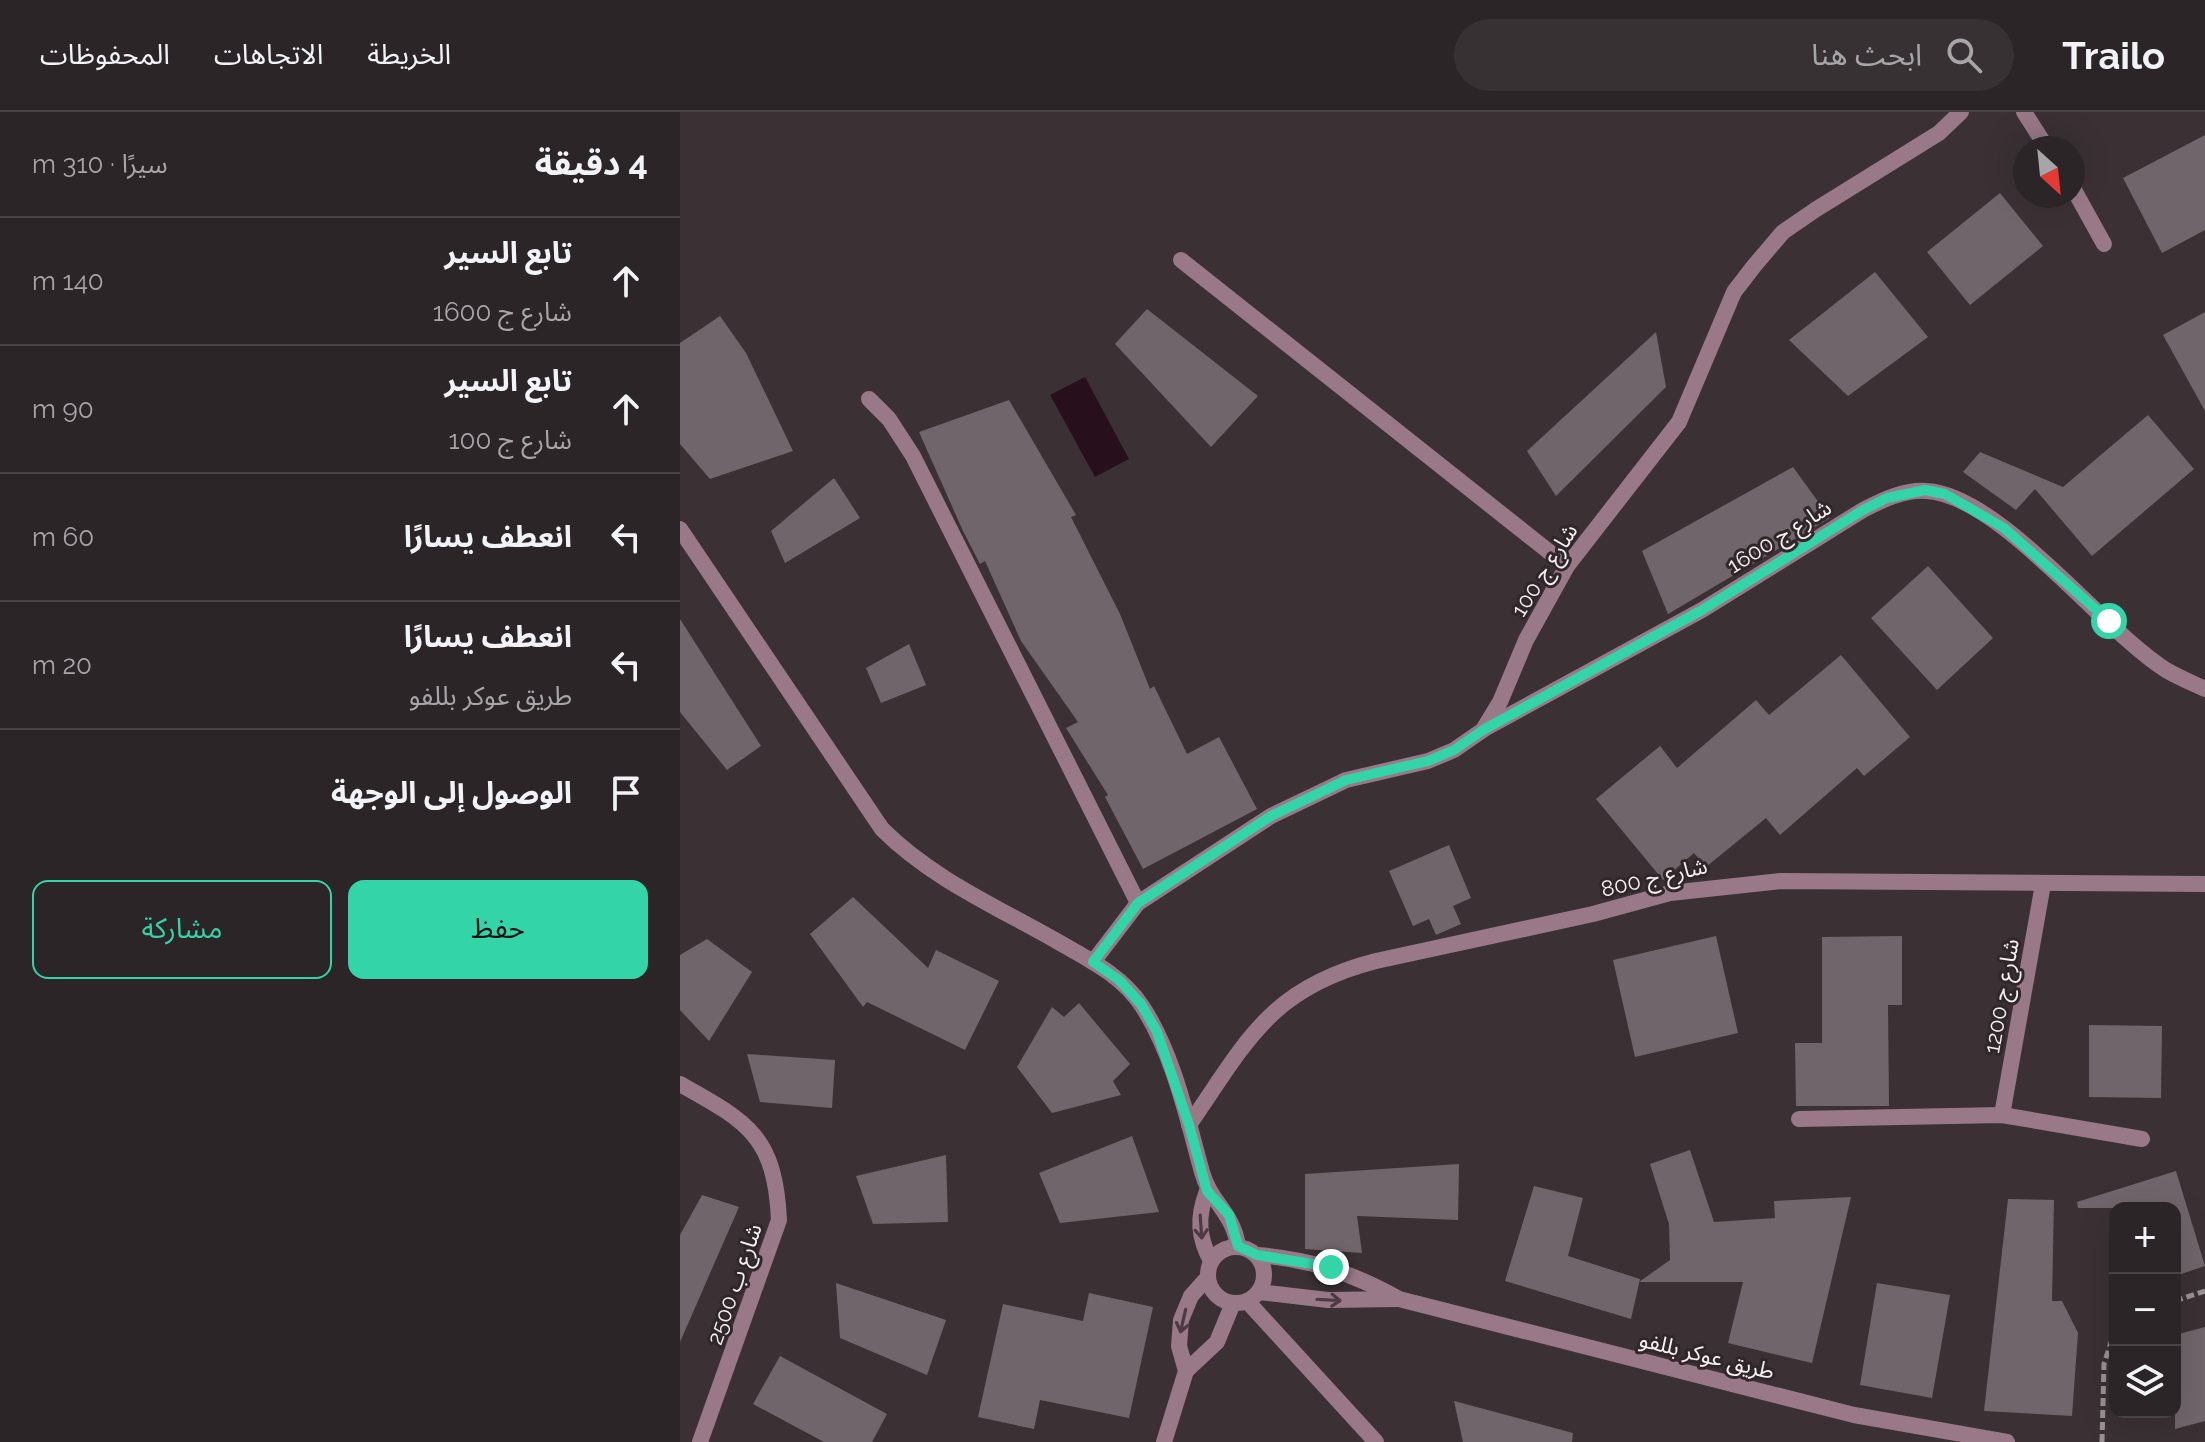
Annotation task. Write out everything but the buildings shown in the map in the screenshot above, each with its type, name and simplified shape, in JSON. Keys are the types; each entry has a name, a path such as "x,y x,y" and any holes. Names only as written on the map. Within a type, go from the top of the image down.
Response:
{"street":[{"name":"شارع ج 100","path":"1093,962 1138,903 1271,816 1346,780 1428,761 1454,750 1483,730 1500,702 1526,640 1567,566 1679,422 1734,292 1783,232 1939,133 1961,112"},
{"path":"2024,112 2039,136"},
{"path":"2084,208 2104,244"},
{"path":"1181,260 1567,566"},
{"path":"869,399 889,419 913,456 1138,903"},
{"name":"شارع ج 1600","path":"1483,730 1702,610 1863,510 1887,498 1925,490 1945,494 2004,528 2136,646 2166,670 2205,689"},
{"path":"681,531 882,829 909,857 1093,962 1119,980 1141,1004 1157,1032 1189,1125 1207,1191 1229,1215 1238,1246"},
{"name":"شارع ج 800","path":"1189,1125 1268,1014 1308,984 1343,969 1716,885 1781,881 2205,884"},
{"name":"شارع ج 1200","path":"2002,1115 2043,884"},
{"name":"شارع ب 2500","path":"680,1084 745,1122 772,1169 778,1194 779,1220 700,1442"},
{"path":"1799,1119 2002,1115 2142,1139"},
{"path":"1207,1191 1200,1208 1199,1227 1211,1289 1220,1299 1246,1299 1376,1442"},
{"path":"1164,1442 1186,1371 1217,1342 1246,1299 1264,1280 1264,1267 1257,1255 1238,1246 1227,1247 1191,1296 1181,1320 1179,1346 1186,1371"},
{"name":"طريق عوكر بللفو","path":"1257,1255 1331,1267 1399,1299 1854,1415 2007,1442"},
{"name":"طريق عوكر بللفو","path":"1246,1299 1399,1299"}],"path":[{"path":"2181,1299 2205,1291"},
{"path":"2102,1442 2104,1364 2110,1346"}],"shaded area":[{"path":"1085,377 1129,459 1095,477 1050,395"}],"route":[{"path":"1331,1267 1295,1258 1257,1255 1238,1246 1229,1215 1207,1191 1189,1125 1157,1032 1141,1004 1119,980 1093,962 1138,903 1271,816 1315,793 1346,780 1395,766 1428,761 1454,750 1483,730 1702,610 1887,498 1925,490 1945,494 1967,506 2004,528 2109,621"}]}
